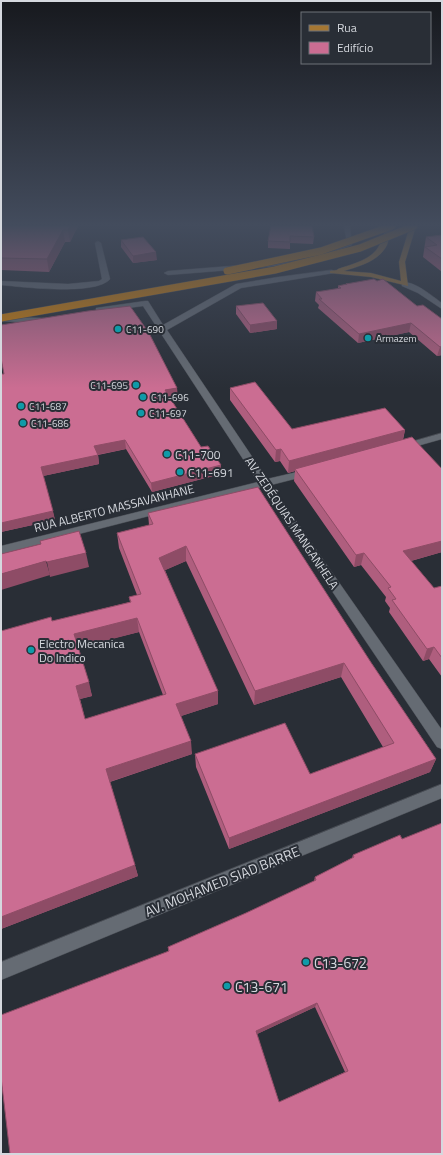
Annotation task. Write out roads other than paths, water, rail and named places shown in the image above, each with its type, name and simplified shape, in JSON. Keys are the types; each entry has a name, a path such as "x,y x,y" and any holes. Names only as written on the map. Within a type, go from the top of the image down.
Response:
{"highway":[{"path":"1,310 185,280"},
{"path":"1,319 225,280"}],"main road":[{"path":"390,280 405,284 404,280"}],"street":[{"path":"1,283 72,286 93,285 102,283 105,280"},
{"path":"162,329 239,286 273,280"},
{"path":"405,284 421,291 442,307"},
{"name":"AV. ZEDÉQUIAS MANGANHELA","path":"91,312 145,303 265,484 442,742"},
{"path":"1,319 36,321 52,318"},
{"path":"396,449 442,436"},
{"name":"RUA ALBERTO MASSAVANHANE","path":"1,550 265,484 319,469"},
{"name":"AV. MOHAMED SIAD BARRE","path":"1,971 442,791"}],"place":[{"name":"C11-690","path":"118,329"},
{"name":"Armazem","path":"368,338"},
{"name":"C11-695","path":"136,385"},
{"name":"C11-696","path":"143,397"},
{"name":"C11-687","path":"21,406"},
{"name":"C11-697","path":"141,413"},
{"name":"C11-686","path":"23,423"},
{"name":"C11-700","path":"167,454"},
{"name":"C11-691","path":"180,472"},
{"name":"Electro Mecanica Do Indico","path":"31,650"},
{"name":"C13-672","path":"306,962"},
{"name":"C13-671","path":"227,986"}]}
